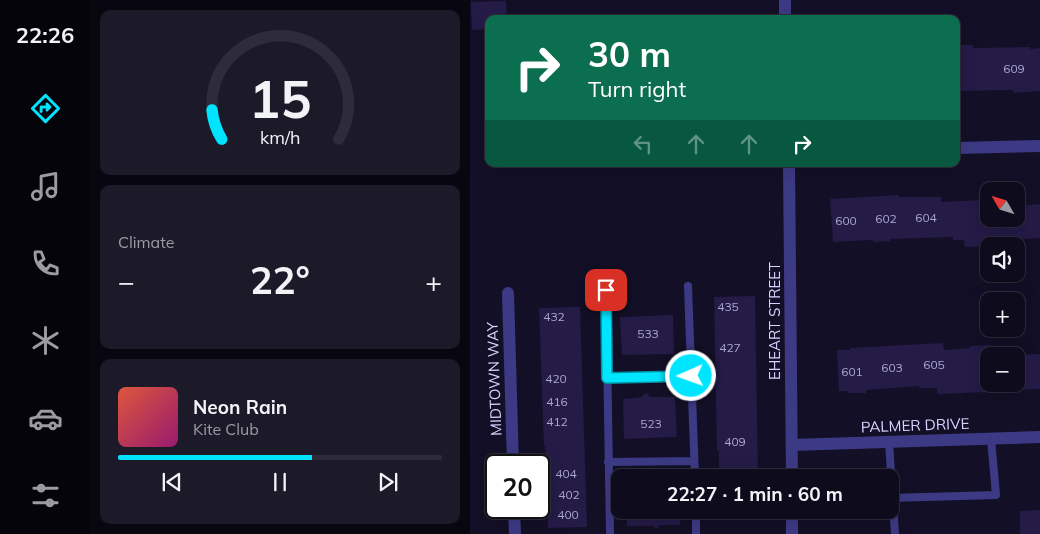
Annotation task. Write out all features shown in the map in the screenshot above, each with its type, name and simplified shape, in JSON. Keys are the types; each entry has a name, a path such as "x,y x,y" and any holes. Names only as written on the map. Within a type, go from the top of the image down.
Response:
{"street":[{"path":"785,0 785,15"},
{"path":"960,148 1040,146"},
{"name":"EHEART STREET","path":"789,167 792,469"},
{"name":"MIDTOWN WAY","path":"508,293 513,454"},
{"name":"PALMER DRIVE","path":"792,445 1040,438"},
{"path":"514,519 515,534"},
{"path":"792,519 792,534"}],"lane":[{"path":"688,286 694,469"},
{"path":"606,290 610,534"},
{"path":"607,378 691,376"},
{"path":"899,498 996,495 991,439"},
{"path":"889,442 890,469"},
{"path":"608,462 694,461"},
{"path":"696,519 696,534"},
{"path":"893,519 895,534"}],"building":[{"path":"506,1 507,15 485,15 485,29 472,30 471,2"},
{"path":"960,45 973,45 973,48 1040,48 1040,91 1013,93 1013,90 960,91"},
{"path":"899,195 899,197 941,197 941,202 980,200 980,228 1025,228 1025,205 1040,204 1040,238 980,237 980,247 965,247 964,240 953,240 953,237 890,239 890,241 873,242 873,240 833,242 830,199"},
{"path":"755,296 758,469 719,469 714,297"},
{"path":"580,307 587,527 548,528 548,519 550,519 550,454 545,454 544,446 539,308"},
{"path":"673,315 674,354 622,355 620,317"},
{"path":"943,343 944,350 989,345 989,347 980,347 980,392 989,392 937,394 937,388 919,388 919,386 866,390 866,393 839,391 837,350 850,350 850,348"},
{"path":"1040,354 1040,389 1025,390 1025,355"},
{"path":"646,393 650,397 675,397 677,437 624,439 623,399 642,397"},
{"path":"1040,510 1040,534 1020,534 1020,511"},
{"path":"627,519 680,519 680,525 660,525 657,529 653,526 627,526"}],"route":[{"path":"606,290 607,378 691,376"}]}
